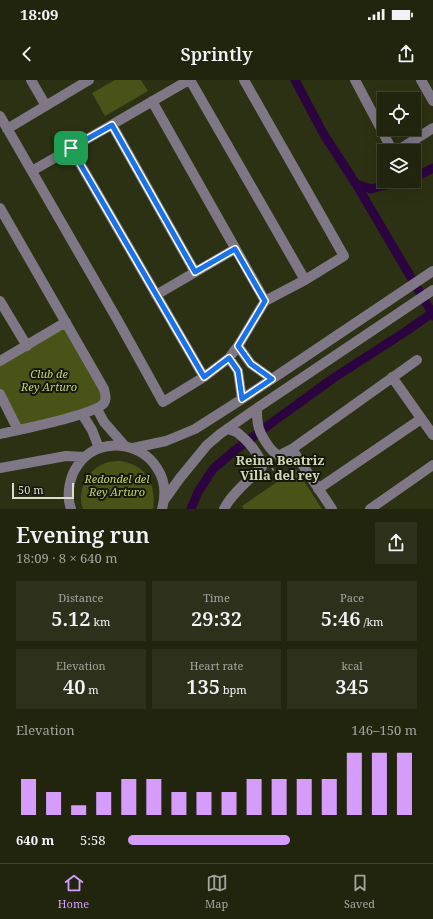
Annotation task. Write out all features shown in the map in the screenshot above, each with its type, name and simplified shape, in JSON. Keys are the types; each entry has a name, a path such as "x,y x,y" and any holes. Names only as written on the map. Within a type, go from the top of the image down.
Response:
{"street":[{"path":"31,80 46,106"},
{"path":"32,171 189,80 305,280"},
{"path":"0,116 163,402 204,377 229,358 238,346 265,301 305,280 344,256 244,80"},
{"path":"355,80 390,146 394,149 400,149 433,128"},
{"path":"421,80 433,102"},
{"path":"7,129 86,81"},
{"path":"152,101 265,301"},
{"path":"112,125 195,272"},
{"path":"71,148 204,377"},
{"path":"0,208 104,389 106,397 104,403 97,409 0,434"},
{"path":"156,295 235,249"},
{"path":"71,509 68,502 68,485 74,470 91,452 111,445 128,447 166,441 195,429 433,272"},
{"path":"162,509 165,499 207,445 257,408 433,290"},
{"path":"0,301 26,346"},
{"path":"0,362 66,322"},
{"path":"238,346 251,364 272,379"},
{"path":"229,358 238,371 242,399"},
{"path":"257,408 258,424 268,446 275,454 282,454 292,449 417,360"},
{"path":"392,377 433,435"},
{"path":"0,394 18,430"},
{"path":"97,409 104,422 128,447 147,456 157,468 164,483 165,499"},
{"path":"82,414 92,430 99,448"},
{"path":"318,489 421,419"},
{"path":"224,509 226,504 244,484 262,467 262,463 246,440 234,431 227,429"},
{"path":"292,449 332,509"},
{"path":"0,468 66,456 85,457"},
{"path":"370,509 433,466"}],"green space":[{"path":"115,80 141,80 148,91 105,116 92,93"},
{"name":"Club de Rey Arturo","path":"66,322 104,389 104,403 18,430 0,394 0,361"},
{"name":"Redondel del Rey Arturo","path":"112,461 121,461 140,468 145,473 153,490 153,509 83,509 81,494 88,476 97,467 103,464"},
{"path":"296,469 322,509 244,509 242,506"}],"waterway":[{"path":"295,80 323,133 356,184 371,189 377,187"},
{"path":"421,174 433,168"},
{"path":"356,184 433,316"},
{"path":"191,509 198,492 213,469 234,451 332,379 432,313"}],"district":[{"name":"Reina Beatriz Villa del rey","path":"280,468"}],"route":[{"path":"112,125 195,272 235,249 265,301 238,346 251,364 272,379 242,399 238,371 229,358 204,377 71,148 112,125"}]}
